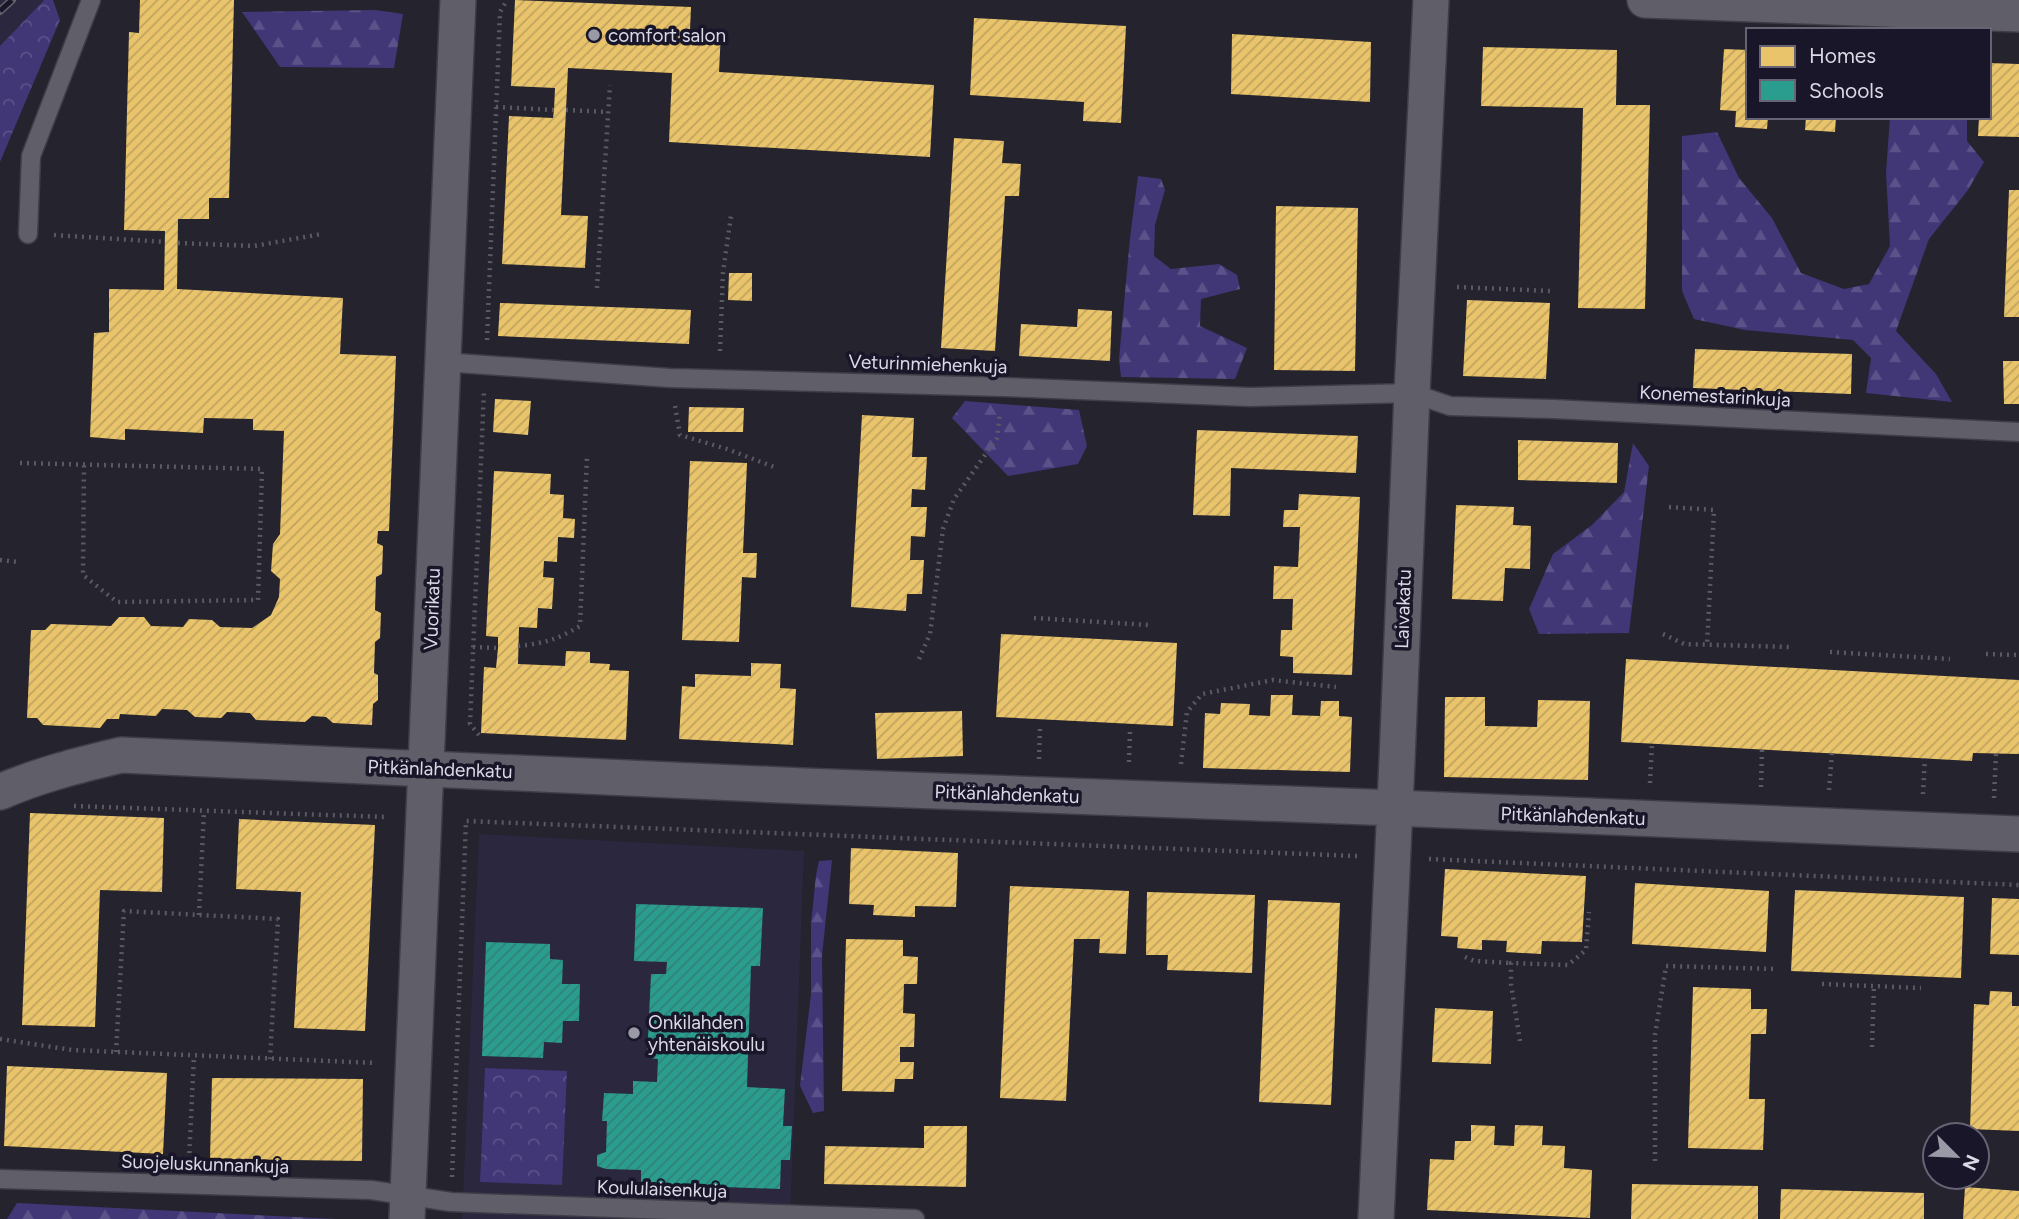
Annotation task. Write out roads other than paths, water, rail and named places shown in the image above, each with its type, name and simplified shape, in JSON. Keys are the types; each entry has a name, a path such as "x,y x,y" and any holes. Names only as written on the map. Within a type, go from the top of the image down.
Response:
{"street":[{"name":"Vuorikatu","path":"407,1207 458,0"},
{"name":"Laivakatu","path":"1376,1219 1431,0"},
{"path":"1645,0 2019,14"},
{"name":"Pitkänlahdenkatu","path":"0,792 72,766 121,755 803,786 2019,834"}],"lane":[{"path":"28,234 31,156 91,0"},
{"name":"Veturinmiehenkuja","path":"443,362 670,378 1250,397 1412,393"},
{"name":"Konemestarinkuja","path":"1412,393 1450,406 2019,432"},
{"name":"Suojeluskunnankuja","path":"0,1179 370,1190 407,1207"},
{"name":"Koululaisenkuja","path":"407,1207 451,1202 915,1219"}],"railway":[{"path":"0,11 12,0"}],"place":[{"name":"comfort salon","path":"594,35"},
{"name":"Onkilahden yhtenäiskoulu","path":"634,1033"}]}
